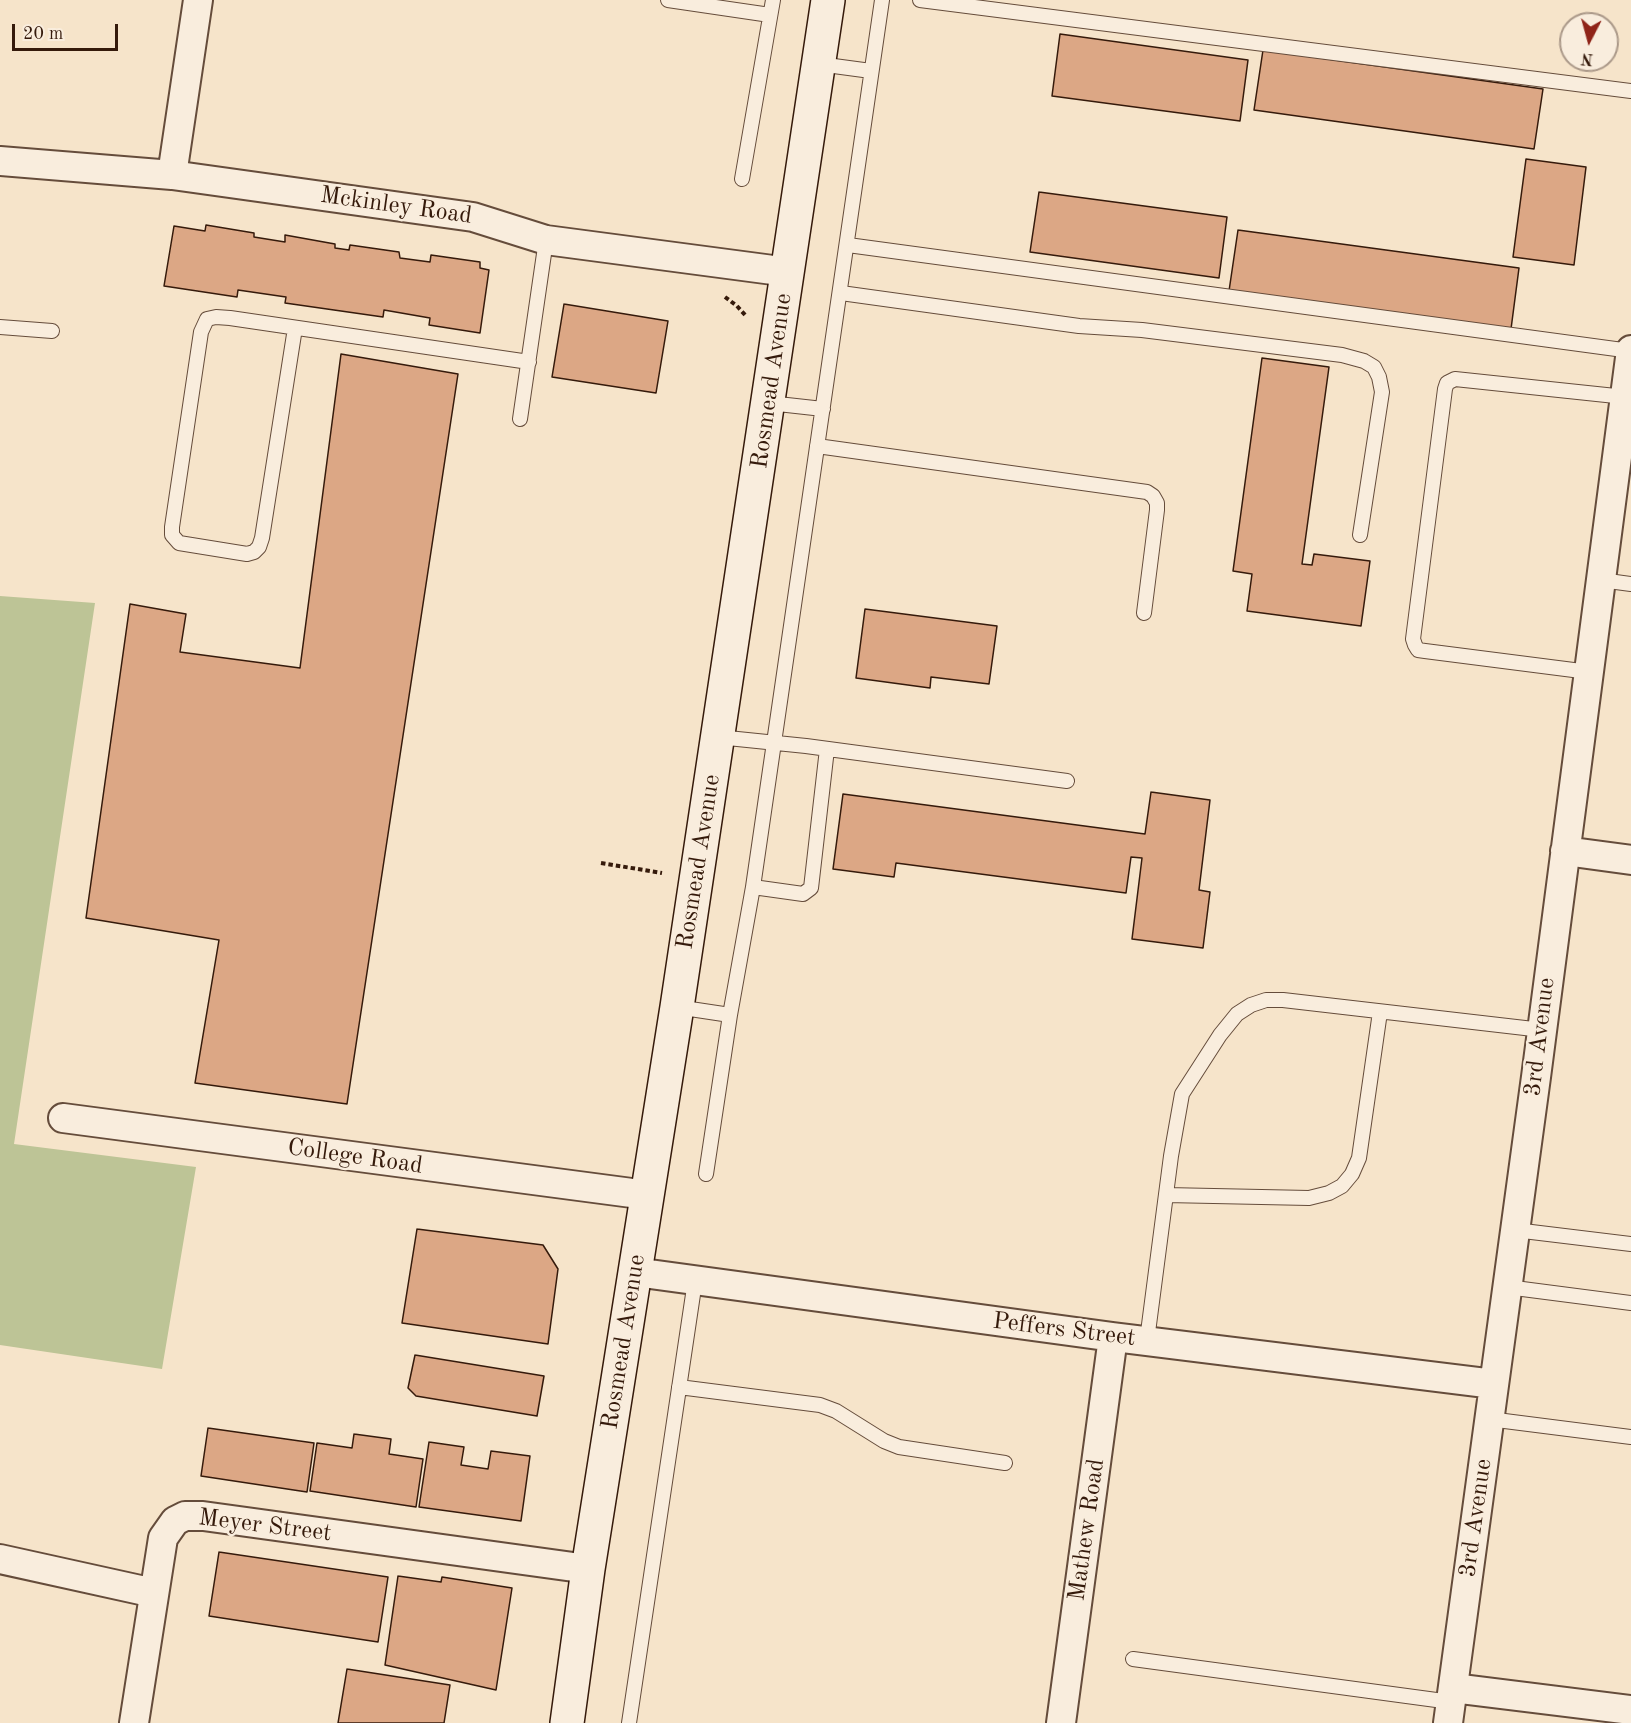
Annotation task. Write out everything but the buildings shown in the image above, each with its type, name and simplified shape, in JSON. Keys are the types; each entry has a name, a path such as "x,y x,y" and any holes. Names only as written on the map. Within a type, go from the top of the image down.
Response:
{"main road":[{"name":"Rosmead Avenue","path":"567,1723 588,1569 677,1007 828,0"}],"street":[{"path":"172,175 198,0"},
{"name":"Mckinley Road","path":"0,161 172,175 473,217 546,240 788,272"},
{"name":"3rd Avenue","path":"1451,1704 1631,351"},
{"path":"1565,851 1631,860"},
{"name":"College Road","path":"63,1118 647,1195"},
{"name":"Peffers Street","path":"635,1272 1113,1337 1494,1384"},
{"name":"Mathew Road","path":"1061,1723 1113,1337"},
{"name":"Meyer Street","path":"154,1593 163,1538 175,1521 185,1516 203,1516 588,1569"},
{"path":"0,1559 154,1593 134,1723"},
{"path":"1451,1704 1631,1710"}],"lane":[{"path":"668,0 770,15"},
{"path":"742,179 773,0"},
{"path":"706,1174 730,1015 753,887 882,0"},
{"path":"920,0 1631,91"},
{"path":"819,64 871,71"},
{"path":"520,418 546,240"},
{"path":"848,245 1631,351"},
{"path":"841,292 1079,327 1142,330 1342,355 1364,361 1374,367 1382,392 1360,535"},
{"path":"295,328 259,547 247,554 179,543 172,534 172,527 201,332 207,319 216,316 529,362"},
{"path":"0,327 52,331"},
{"path":"1589,672 1418,650 1415,645 1413,639 1444,401 1447,383 1455,379 1625,397"},
{"path":"769,402 823,409"},
{"path":"817,446 1147,492 1157,503 1157,510 1143,614"},
{"path":"1601,580 1631,584"},
{"path":"718,737 1067,781"},
{"path":"753,887 803,894 811,888 827,749"},
{"path":"1147,1340 1182,1094 1220,1035 1237,1014 1251,1005 1266,1000 1283,1000 1542,1030"},
{"path":"677,1007 730,1015"},
{"path":"1166,1195 1309,1198 1329,1193 1342,1186 1352,1174 1359,1158 1380,1012"},
{"path":"1515,1230 1631,1244"},
{"path":"629,1723 695,1281"},
{"path":"1507,1287 1631,1303"},
{"path":"679,1387 820,1405 836,1411 884,1442 899,1447 1005,1463"},
{"path":"1490,1419 1631,1437"},
{"path":"1133,1659 1451,1704"}],"path":[{"path":"717,295 737,306 746,316"},
{"path":"601,863 664,873"}],"green space":[{"path":"0,596 95,603 14,1144 196,1167 162,1369 0,1345"}]}
